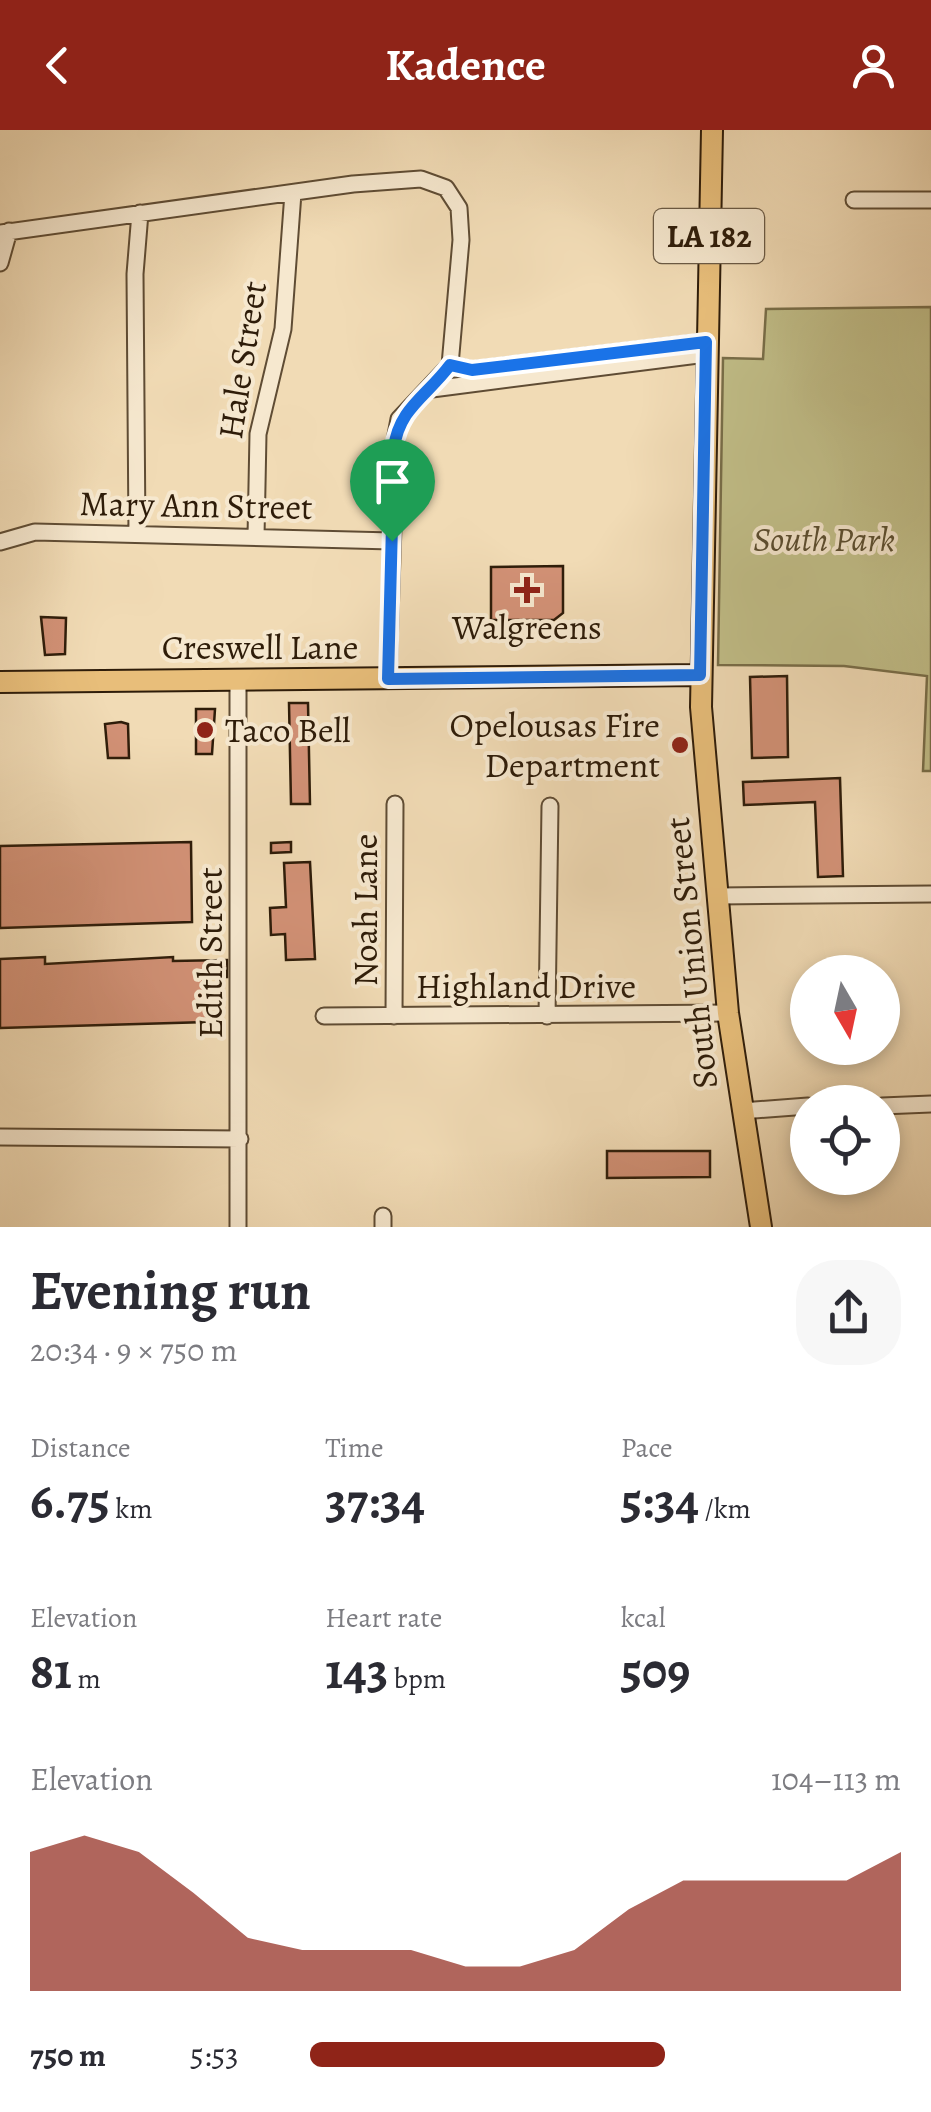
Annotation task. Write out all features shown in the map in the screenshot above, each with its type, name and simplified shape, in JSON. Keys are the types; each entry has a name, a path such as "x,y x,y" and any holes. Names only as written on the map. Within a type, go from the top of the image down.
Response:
{"main road":[{"name":"South Union Street","path":"712,130 700,675 728,1013 760,1227"},
{"name":"Creswell Lane","path":"0,682 700,675"}],"street":[{"path":"0,263 4,232 421,179 446,188 459,208 460,240 450,365 432,389 399,419 394,448 388,679"},
{"name":"Hale Street","path":"256,538 258,434 282,329 294,193"},
{"path":"854,200 931,200"},
{"path":"137,534 135,274 140,213"},
{"path":"432,389 473,377 706,348"},
{"path":"450,365 473,377"},
{"name":"Mary Ann Street","path":"0,542 35,532 392,541"},
{"name":"Edith Street","path":"238,680 238,1227"},
{"name":"Noah Lane","path":"394,1016 395,804"},
{"path":"547,1016 550,806"},
{"path":"718,896 931,894"},
{"name":"Highland Drive","path":"324,1016 728,1013"},
{"path":"900,1105 931,1104"},
{"path":"742,1111 790,1107"},
{"path":"0,1137 240,1139"}],"green space":[{"name":"South Park","path":"931,307 931,771 923,771 927,676 844,666 718,665 723,358 763,359 766,309"}],"building":[{"name":"Walgreens","path":"563,566 563,613 554,620 491,620 491,567"},
{"path":"41,617 66,618 65,654 45,655"},
{"path":"787,676 788,757 752,758 750,677"},
{"path":"289,703 308,703 310,804 291,804"},
{"name":"Taco Bell","path":"196,709 215,709 212,754 196,754"},
{"path":"105,724 128,724 129,758 108,758"},
{"path":"840,778 843,876 818,877 815,802 744,805 743,782"},
{"path":"191,842 192,922 0,928 0,846"},
{"path":"291,842 291,852 271,853 271,843"},
{"path":"310,862 315,959 286,960 285,934 271,935 270,908 286,907 284,863"},
{"path":"45,957 45,964 173,957 173,961 227,960 227,977 206,977 207,1022 0,1028 0,959"},
{"path":"607,1151 710,1151 710,1177 607,1178"}],"place":[{"name":"Walgreens","path":"527,590"},
{"name":"Taco Bell","path":"205,730"},
{"name":"Opelousas Fire Department","path":"680,745"}],"route":[{"path":"706,342 700,675 388,679 392,541 394,448 399,419 417,398 432,389 450,365 472,370 706,342"}]}
